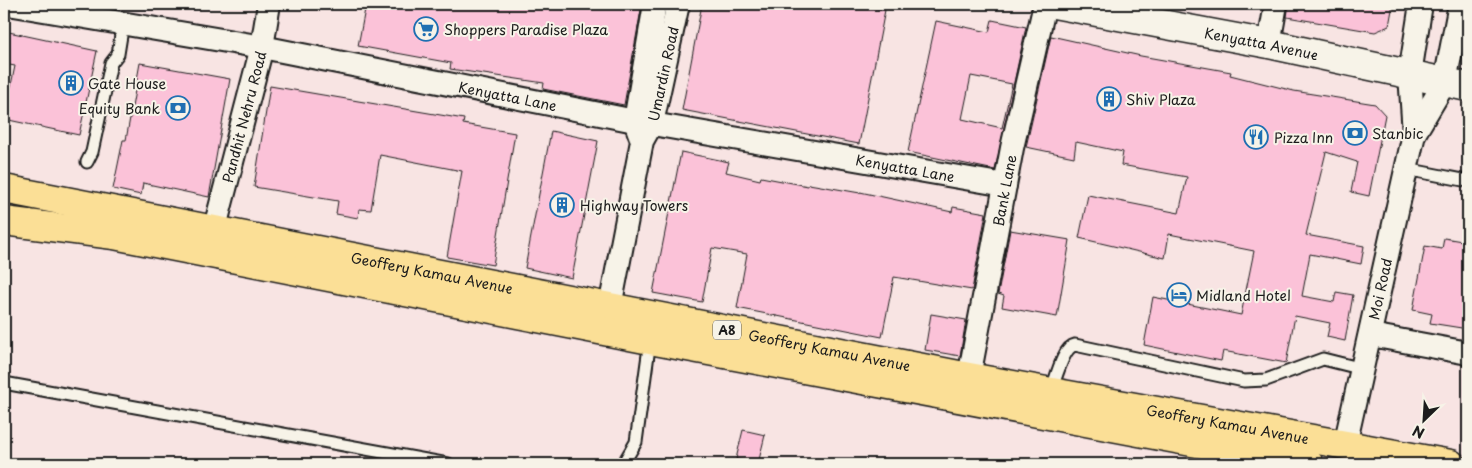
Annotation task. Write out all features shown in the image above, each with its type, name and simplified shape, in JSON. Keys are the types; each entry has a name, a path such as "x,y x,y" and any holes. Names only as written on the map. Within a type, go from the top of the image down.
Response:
{"highway":[{"name":"Geoffery Kamau Avenue","path":"4,189 969,377 1451,464"},
{"name":"Geoffery Kamau Avenue","path":"4,221 114,235 650,340 1309,464"}],"street":[{"name":"Kenyatta Lane","path":"8,4 262,47 643,128 1005,185"},
{"name":"Pandhit Nehru Road","path":"214,231 262,47 269,4"},
{"name":"Umardin Road","path":"610,307 643,128 655,4"},
{"name":"Umardin Road","path":"643,128 678,4"},
{"path":"1269,44 1276,4"},
{"name":"Moi Road","path":"1345,445 1371,335 1414,134 1410,74 1421,4"},
{"name":"Moi Road","path":"1414,134 1457,84 1460,4"},
{"name":"Kenyatta Avenue","path":"1060,5 1103,9 1457,84"},
{"name":"Bank Lane","path":"969,377 1005,185 1060,5"},
{"path":"1371,335 1468,353"}],"lane":[{"path":"87,162 92,152 111,63 118,54 123,23"},
{"path":"1406,169 1468,181"},
{"path":"623,464 636,442 650,340"},
{"path":"1051,391 1065,351 1070,346 1075,345 1244,381 1266,380 1324,359 1363,368"},
{"path":"4,383 448,464"}],"building":[{"path":"366,4 642,4 624,105 543,89 544,83 450,69 451,63 358,46"},
{"path":"702,4 854,4 885,10 859,144 682,110"},
{"path":"1289,4 1393,4 1389,26 1375,32 1287,17"},
{"path":"992,20 1026,27 995,170 908,152 936,21 989,32","holes":["971,76 1012,84 1002,128 962,119"]},
{"name":"Gate House","path":"4,31 97,51 79,135 4,119 15,66 4,64"},
{"path":"1051,36 1141,56 1231,72 1230,75 1294,91 1375,104 1385,115 1369,196 1351,192 1357,162 1326,152 1306,235 1364,246 1361,264 1310,254 1302,296 1334,302 1336,292 1353,295 1345,341 1327,337 1330,323 1295,316 1286,363 1223,351 1221,361 1144,345 1153,297 1241,315 1254,251 1169,234 1165,258 1079,238 1088,195 1179,213 1187,177 1121,165 1123,152 1076,142 1074,157 1026,147"},
{"name":"Equity Bank","path":"140,63 230,79 209,197 143,183 141,195 113,189 123,140 126,140"},
{"path":"270,86 464,119 463,124 515,133 493,265 447,257 462,171 380,155 371,210 359,209 358,218 336,214 338,201 254,187"},
{"name":"Highway Towers","path":"551,131 598,141 572,278 525,268"},
{"path":"681,152 729,162 726,172 760,180 761,177 808,186 809,184 860,192 952,212 953,207 986,213 972,290 894,277 882,337 737,308 747,254 712,248 702,302 653,293"},
{"path":"1010,230 1070,240 1057,317 1002,307 1004,296 998,294"},
{"path":"1444,238 1468,242 1468,329 1430,323 1432,314 1413,310 1425,246 1442,249"},
{"path":"931,314 966,320 960,356 925,350"},
{"path":"743,430 765,435 758,464 736,459"}],"place":[{"name":"Shoppers Paradise Plaza","path":"426,29"},
{"name":"Gate House","path":"71,83"},
{"name":"Shiv Plaza","path":"1109,99"},
{"name":"Equity Bank","path":"178,108"},
{"name":"Stanbic","path":"1355,133"},
{"name":"Pizza Inn","path":"1256,137"},
{"name":"Highway Towers","path":"562,205"},
{"name":"Midland Hotel","path":"1179,295"}]}
